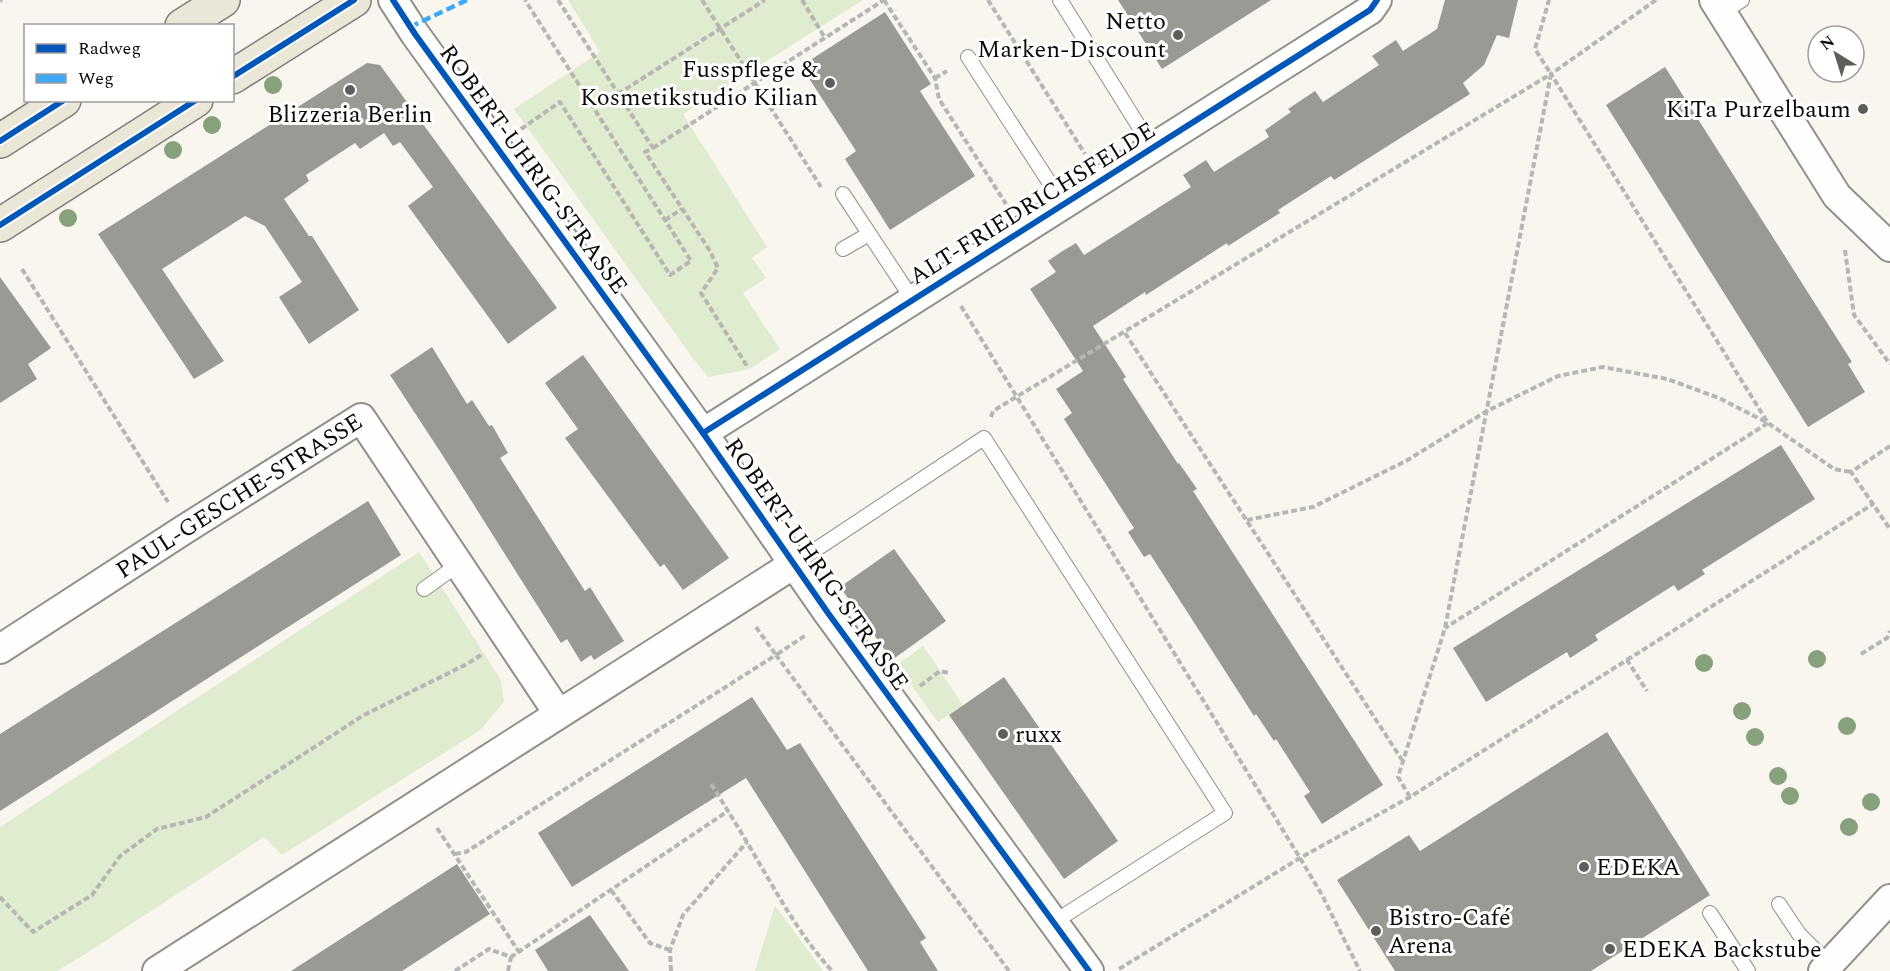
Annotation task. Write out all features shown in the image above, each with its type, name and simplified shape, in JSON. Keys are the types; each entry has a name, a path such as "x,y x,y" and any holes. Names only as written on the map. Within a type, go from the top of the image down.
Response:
{"main road":[{"path":"185,24 223,0"},
{"path":"234,76 354,0"},
{"path":"0,141 60,102"},
{"path":"0,225 193,102"}],"street":[{"name":"ROBERT-UHRIG-STRASSE","path":"393,0 794,564 1089,971"},
{"name":"ALT-FRIEDRICHSFELDE","path":"703,433 1370,10 1377,0"},
{"path":"1726,4 1837,196 1890,247"},
{"name":"PAUL-GESCHE-STRASSE","path":"0,649 361,418 558,713"},
{"path":"157,971 794,564"},
{"path":"1826,968 1885,912"}],"lane":[{"path":"1060,0 1153,148"},
{"path":"968,57 1064,205"},
{"path":"843,194 913,300"},
{"path":"843,249 869,234"},
{"path":"984,438 1225,813 1054,922"},
{"name":"ROBERT-UHRIG-STRASSE","path":"794,564 984,438"},
{"path":"424,589 459,564"},
{"path":"1779,904 1798,934 1826,968"},
{"path":"1710,913 1748,971"}],"path":[{"path":"496,146 560,102 670,275 691,261 525,0"},
{"path":"558,0 653,148"},
{"path":"702,0 824,192"},
{"path":"618,94 765,0"},
{"path":"802,0 825,38"},
{"path":"764,394 702,293 718,268 710,250 645,152 884,0 935,78 939,99 1023,230"},
{"path":"988,0 1102,180"},
{"path":"1549,0 1535,49 1768,423"},
{"path":"984,438 993,411 1551,74 1656,0"},
{"path":"1410,797 1398,777 1445,628 1551,74"},
{"path":"1837,196 1854,315 1890,364"},
{"path":"665,220 682,208"},
{"path":"22,269 185,529"},
{"path":"945,280 1300,858 1322,895 1360,971"},
{"path":"1125,333 1402,760"},
{"path":"1246,520 1313,507 1406,461 1487,411 1558,376 1603,367 1667,380 1719,398 1768,423 1834,469 1851,472 1890,446"},
{"path":"1445,628 1768,423"},
{"path":"1851,472 1890,529"},
{"path":"1116,971 1300,858 1410,797 1873,504"},
{"path":"1861,654 1887,638 1890,632"},
{"path":"0,897 33,932 92,895 120,855 157,829 206,817 364,715 467,664 509,638"},
{"path":"455,854 466,852 776,655 1009,971"},
{"path":"1627,660 1647,691"},
{"path":"711,784 795,924 832,971"},
{"path":"420,802 519,952"},
{"path":"508,971 511,957 728,811"},
{"path":"671,971 670,950 683,915 747,842"},
{"path":"611,890 650,943 670,950"},
{"path":"455,971 489,949 511,957"}],"green space":[{"path":"568,0 863,0 683,114 767,247 752,258 766,278 743,293 780,349 750,369 708,377 514,109 600,52"},
{"path":"419,552 501,680 504,702 479,731 282,855 264,837 57,971 0,971 0,827"},
{"path":"923,646 963,705 938,722 897,665"},
{"path":"775,905 823,971 755,971"}],"building":[{"name":"Netto Marken-Discount","path":"1118,0 1271,0 1162,69"},
{"path":"1445,0 1518,0 1509,38 1497,35 1484,65 1463,83 1470,94 1334,180 1331,176 1278,210 1280,213 1228,246 1227,243 1093,326 1126,377 1123,379 1178,464 1197,489 1193,491 1383,785 1322,824 1304,796 1310,792 1276,739 1274,741 1256,714 1254,716 1150,554 1144,557 1128,532 1134,528 1064,419 1072,413 1056,389 1083,371 1030,289 1056,272 1048,261 1061,252 1076,243 1084,255 1191,187 1183,175 1206,160 1214,172 1269,137 1265,130 1291,112 1288,109 1315,91 1323,102 1379,65 1372,56 1396,40 1403,51 1437,29"},
{"path":"885,12 931,84 920,91 975,176 890,230 845,159 856,151 801,66"},
{"path":"367,63 380,65 557,308 508,344 408,206 433,187 400,142 393,146 384,133 360,149 355,143 306,175 309,181 284,199 309,236 312,236 359,310 309,344 279,297 302,282 265,226 245,216 162,269 224,361 194,379 98,234"},
{"path":"1665,67 1852,362 1848,364 1865,392 1808,427 1606,105"},
{"path":"0,277 51,348 28,364 37,379 0,403"},
{"path":"432,347 467,404 472,400 489,426 492,425 508,453 500,458 585,591 590,587 624,641 594,660 591,655 581,662 567,639 561,643 390,375"},
{"path":"583,355 729,558 683,590 664,564 660,567 565,438 578,429 545,383"},
{"path":"1781,445 1815,499 1702,570 1705,574 1678,591 1674,585 1595,635 1598,640 1570,658 1567,652 1486,702 1453,648"},
{"path":"368,501 401,555 0,811 0,734"},
{"path":"894,549 946,621 892,660 840,587"},
{"path":"1004,677 1118,841 1064,879 949,715"},
{"path":"752,697 787,750 800,743 926,938 920,942 938,971 868,971 746,778 572,887 538,833"},
{"path":"1607,732 1710,895 1591,971 1395,971 1337,880 1409,835 1420,851"},
{"path":"457,864 490,914 402,971 291,971"},
{"path":"590,915 629,971 548,971 535,950"}],"marked path":[{"path":"410,27 467,0"}],"cycle path":[{"path":"234,76 354,0"},
{"path":"393,0 415,34 703,433 828,613 1089,971"},
{"path":"703,433 1370,10 1377,0"},
{"path":"0,141 61,102"},
{"path":"0,225 193,102"}],"place":[{"name":"Netto Marken-Discount","path":"1178,35"},
{"name":"Fusspflege & Kosmetikstudio Kilian","path":"830,83"},
{"name":"Blizzeria Berlin","path":"350,90"},
{"name":"KiTa Purzelbaum","path":"1863,109"},
{"name":"ruxx","path":"1003,734"},
{"name":"EDEKA","path":"1584,867"},
{"name":"Bistro-Café Arena","path":"1376,931"},
{"name":"EDEKA Backstube","path":"1610,949"}]}
